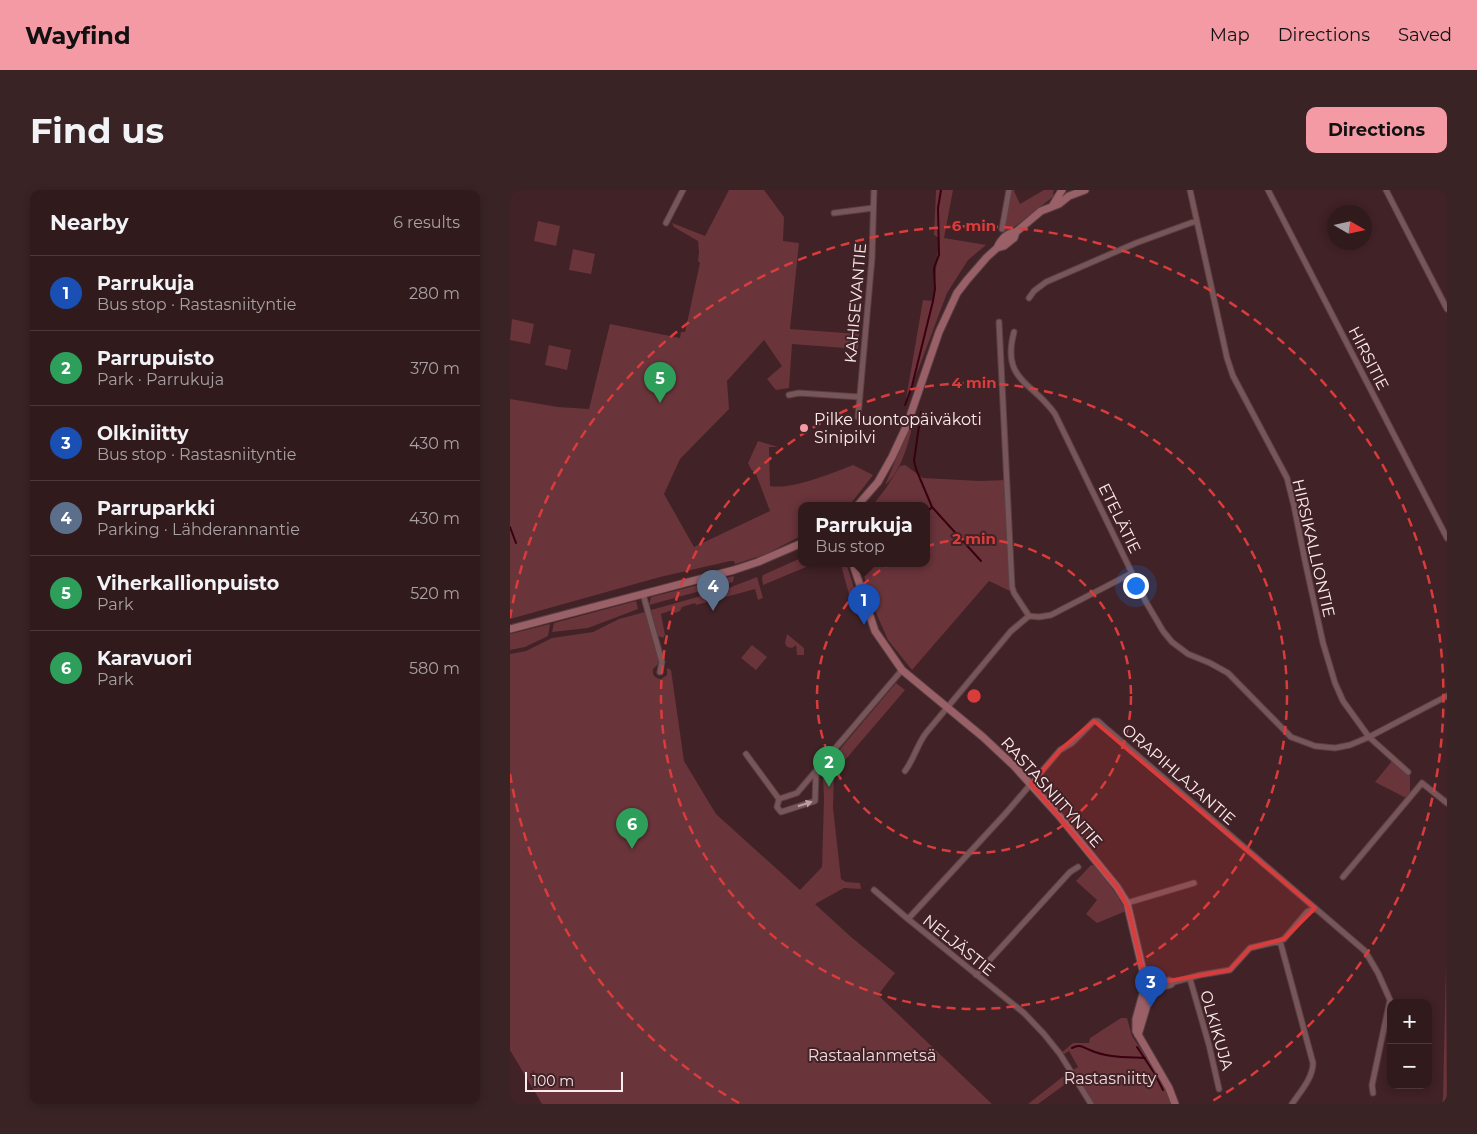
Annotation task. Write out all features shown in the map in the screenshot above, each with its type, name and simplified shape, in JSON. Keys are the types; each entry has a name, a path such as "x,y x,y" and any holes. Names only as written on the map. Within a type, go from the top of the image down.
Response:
{"main road":[{"path":"1053,205 1062,190"},
{"path":"1069,190 1081,191"},
{"path":"860,502 878,482 898,446 939,332 957,293 977,267 997,248 1004,237 1016,232 1041,211 1081,191"},
{"path":"510,629 734,570 798,545"},
{"name":"RASTASNIITYNTIE","path":"854,567 875,631 902,670 983,737 1031,784 1096,861 1127,902 1148,988"},
{"path":"1148,988 1144,990 1135,1023 1138,1035 1169,1088 1175,1104"}],"street":[{"path":"666,224 682,190"},
{"name":"KAHISEVANTIE","path":"858,417 872,258 874,190"},
{"path":"1002,229 1009,190"},
{"name":"HIRSIKALLIONTIE","path":"1190,190 1233,376 1287,478 1323,643 1335,683 1343,701 1369,737 1408,772"},
{"name":"HIRSITIE","path":"1268,190 1447,538"},
{"path":"1386,190 1447,309"},
{"path":"834,213 873,208"},
{"path":"1029,298 1034,291 1046,282 1196,221"},
{"path":"999,322 1012,587 1029,616"},
{"name":"ETELÄTIE","path":"1014,332 1010,354 1020,380 1039,395 1055,414 1151,612 1172,642 1188,654 1210,663 1228,674 1291,737 1315,746 1335,748 1350,745 1447,696"},
{"path":"789,395 799,393 860,397"},
{"path":"905,771 912,763 922,738 1011,631 1029,616 1051,615 1132,573"},
{"path":"643,594 662,662 660,672"},
{"path":"779,799 797,793 902,670"},
{"name":"ORAPIHLAJANTIE","path":"1031,784 1060,750 1072,743 1090,722 1098,721 1365,951 1390,997 1372,1085 1373,1093"},
{"path":"746,754 779,799"},
{"path":"779,799 777,807 781,812 815,801 816,771"},
{"path":"1343,877 1422,783 1447,803"},
{"name":"NELJÄSTIE","path":"1031,784 908,919 1024,1013 1060,1054 1091,1104"},
{"path":"976,975 1070,872 1078,867"},
{"path":"1127,902 1194,883"},
{"path":"874,890 908,919"},
{"path":"1148,988 1169,980 1174,982 1230,970 1250,948 1280,942 1307,912 1315,908"},
{"path":"1280,942 1313,1063 1310,1076 1292,1104"},
{"name":"OLKIKUJA","path":"1190,979 1220,1089"}],"highlighted area":[{"path":"1094,721 1315,908 1284,939 1250,948 1230,970 1146,985 1128,908 1117,887 1031,784 1060,750"}],"green space":[{"path":"729,190 764,190 784,217 783,241 799,243 790,329 859,334 858,349 792,344 789,388 776,390 767,379 782,366 764,340 727,381 729,409 680,459 664,494 694,547 770,511 756,474 748,463 758,441 778,447 769,447 770,486 789,486 853,465 873,475 852,502 798,502 798,538 766,554 735,564 734,561 730,561 660,577 510,619 510,399 558,407 589,409 610,324 680,338 681,332 685,332 700,263 698,261 698,241 674,227 672,223 705,236"},
{"path":"936,190 953,190 944,238 986,245 968,260 947,293 905,405 923,300 933,301 939,238 934,235"},
{"path":"1011,190 1015,190 1020,204 1044,190 1054,190 1054,196 1005,234 1004,229"},
{"path":"538,221 560,226 556,246 534,241"},
{"path":"573,249 595,254 591,274 569,270"},
{"path":"512,319 534,324 530,344 510,340"},
{"path":"549,345 571,350 567,370 545,365"},
{"path":"914,417 908,444 901,463 885,485"},
{"path":"905,465 923,478 980,481 1007,480 1014,593 989,581 912,670 888,640 877,615 861,567 930,567 930,502 875,502 900,466"},
{"path":"798,559 798,567 806,567 763,585 763,575"},
{"path":"842,567 847,567 856,594 850,598"},
{"path":"734,576 733,582 649,605 651,597"},
{"path":"757,577 763,598 758,600 755,589 696,605 695,603 682,607 680,611 675,613 672,610 661,614 665,635 663,638 658,636 651,610 726,589"},
{"path":"636,601 638,609 588,628 552,632 554,623"},
{"name":"Rastaalanmetsä","path":"645,612 659,661 653,669 654,675 661,679 667,675 667,668 671,670 684,761 716,814 800,890 822,867 823,776 825,767 896,683 905,690 834,773 833,808 841,879 846,882 860,883 861,889 844,888 815,904 895,973 878,995 992,1104 542,1104 510,1050 510,654 526,651 552,638 593,632 619,619"},
{"path":"550,624 548,636 525,647 510,650 510,634"},
{"path":"787,634 804,648 804,655 797,655 796,645 792,648 787,647 785,643"},
{"path":"752,645 767,657 756,670 741,658"},
{"path":"1392,761 1410,775 1410,794 1406,798 1375,782"},
{"path":"1091,865 1095,866 1104,877 1126,911 1097,923 1086,914 1097,900 1076,881"},
{"path":"1446,965 1447,1104 1442,1104 1443,1098"},
{"name":"Rastasniitty","path":"1121,1018 1127,1018 1132,1036 1156,1072 1168,1093 1171,1104 1094,1104 1073,1070 1078,1067 1069,1051 1061,1056 1060,1054 1073,1043 1089,1043 1090,1038"},
{"path":"1065,1075 1071,1080 1038,1104 1028,1104"}],"waterway":[{"path":"905,405 912,386 933,301 935,289 934,268 939,255 938,208 941,190"},
{"path":"921,412 914,461 930,502"},
{"path":"930,502 932,507 981,561"},
{"path":"510,527 516,543"},
{"path":"1072,1048 1079,1046 1110,1056 1145,1058"},
{"path":"1137,1047 1163,1090"}],"place":[{"name":"Viherkallionpuisto","path":"660,403"},
{"name":"Pilke luontopäiväkoti Sinipilvi","path":"804,428"},
{"name":"Parruparkki","path":"713,611"},
{"name":"Parrukuja","path":"864,625"},
{"name":"Parrupuisto","path":"829,787"},
{"name":"Karavuori","path":"632,849"},
{"name":"Olkiniitty","path":"1151,1007"}]}
